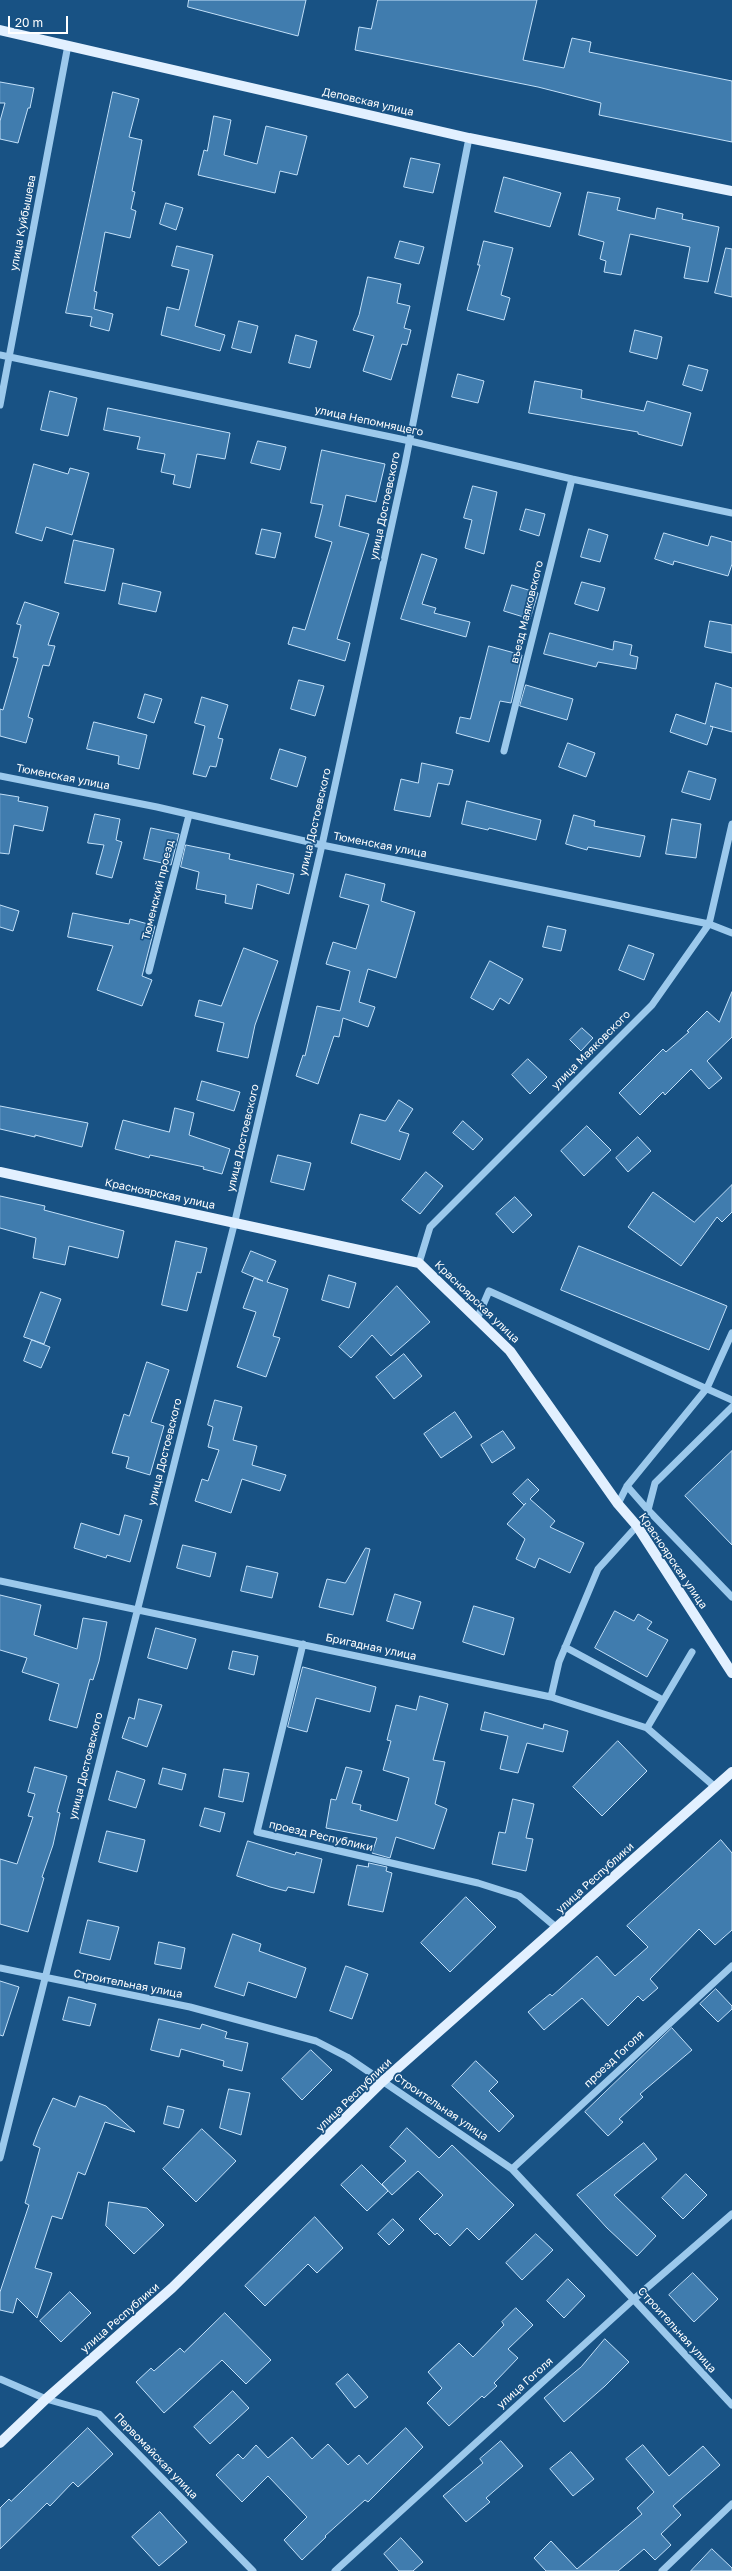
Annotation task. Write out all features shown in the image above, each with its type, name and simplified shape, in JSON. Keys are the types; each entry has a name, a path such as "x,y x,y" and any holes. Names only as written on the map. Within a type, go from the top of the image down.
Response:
{"main road":[{"name":"Деповская улица","path":"0,30 469,138 732,191"},
{"name":"Красноярская улица","path":"0,1172 235,1221 419,1263 510,1351 618,1504 637,1526 732,1673"},
{"name":"улица Республики","path":"0,2443 46,2399 172,2288 383,2081 558,1928 714,1786 732,1772"}],"street":[{"name":"улица Куйбышева","path":"0,405 68,45"},
{"name":"улица Достоевского","path":"0,2158 43,1979 235,1221 322,845 410,441 469,138"},
{"name":"улица Непомнящего","path":"0,355 410,441 572,479 732,513"},
{"name":"въезд Маяковского","path":"504,751 572,479"},
{"name":"Тюменская улица","path":"0,776 189,815 322,845 710,924 732,933"},
{"name":"Тюменский проезд","path":"149,971 189,815"},
{"name":"улица Маяковского","path":"419,1263 430,1227 652,1005 710,924 732,824"},
{"path":"477,1319 489,1291 732,1400"},
{"path":"618,1504 627,1486 707,1388 732,1333"},
{"path":"648,1510 655,1483 732,1407"},
{"path":"627,1486 648,1510 732,1597"},
{"path":"551,1697 566,1646 598,1569 637,1526"},
{"name":"Бригадная улица","path":"0,1581 136,1611 303,1644 551,1697 647,1728 714,1786"},
{"name":"проезд Республики","path":"303,1644 257,1832 478,1883 519,1896 558,1928"},
{"path":"566,1646 663,1700"},
{"path":"647,1728 692,1652"},
{"name":"проезд Гоголя","path":"512,2170 732,1966"},
{"name":"Строительная улица","path":"0,1968 43,1979 190,2007 316,2041 347,2057 512,2170 732,2405"},
{"name":"улица Гоголя","path":"335,2571 634,2299 732,2214"},
{"name":"Первомайская улица","path":"0,2379 46,2399 99,2414 253,2571"},
{"path":"662,2571 732,2504"}],"building":[{"path":"189,0 306,0 298,36 188,7"},
{"path":"378,0 537,0 523,60 564,68 572,38 591,42 589,52 732,81 732,142 599,115 601,103 538,87 355,50 359,27 371,29"},
{"path":"0,82 34,88 30,108 28,108 18,143 0,139 0,121 5,103 0,103"},
{"path":"113,92 139,99 129,137 142,140 132,191 135,192 131,209 136,211 130,238 105,232 94,291 97,292 94,309 113,314 109,331 90,326 92,317 66,313"},
{"path":"214,116 231,120 224,155 257,164 266,126 307,136 297,175 280,171 275,193 198,175 204,150 207,151"},
{"path":"411,158 440,164 433,193 404,187"},
{"path":"504,177 561,193 550,227 495,212"},
{"path":"588,192 620,198 617,210 655,219 657,208 683,214 682,219 719,227 708,282 684,278 690,247 630,234 621,275 604,272 606,261 600,259 604,242 579,235"},
{"path":"166,203 183,208 176,230 160,224"},
{"path":"400,241 424,247 419,264 395,258"},
{"path":"484,241 513,248 501,295 510,298 504,320 467,310 480,265 478,265"},
{"path":"177,246 213,255 195,326 225,335 220,351 161,335 167,307 179,310 189,270 172,266"},
{"path":"726,248 732,249 732,297 715,293"},
{"path":"368,277 401,284 397,303 410,306 404,328 411,330 407,345 402,344 391,380 363,371 374,336 353,330 359,315"},
{"path":"239,321 258,326 251,353 232,348"},
{"path":"635,330 662,337 657,359 630,352"},
{"path":"296,335 317,341 310,368 289,363"},
{"path":"689,365 708,370 702,391 683,385"},
{"path":"458,374 484,381 478,403 452,397"},
{"path":"535,381 582,390 581,398 644,411 647,401 691,413 682,446 638,434 638,432 529,413"},
{"path":"50,391 77,398 68,436 41,430"},
{"path":"108,408 230,433 225,459 197,454 190,488 173,484 175,475 161,472 165,454 137,449 140,437 104,430"},
{"path":"258,441 286,447 280,470 251,463"},
{"path":"322,450 385,464 376,502 346,495 339,526 369,534 337,639 350,643 345,661 288,644 293,627 305,630 332,542 315,537 323,505 311,503"},
{"path":"34,464 68,474 70,468 89,473 72,535 46,527 42,541 16,533"},
{"path":"473,486 497,492 484,554 465,548 472,520 464,518"},
{"path":"526,509 545,514 539,536 520,530"},
{"path":"262,529 281,533 275,558 256,554"},
{"path":"589,529 608,535 600,562 581,557"},
{"path":"664,533 708,546 711,536 732,542 732,564 728,576 674,561 673,565 655,559"},
{"path":"74,540 114,549 105,591 65,583"},
{"path":"422,554 437,559 422,604 436,608 434,613 470,622 466,637 401,619"},
{"path":"582,582 605,588 598,611 575,604"},
{"path":"123,583 161,592 156,612 119,604"},
{"path":"512,585 538,593 530,619 504,611"},
{"path":"25,602 59,613 48,645 55,646 49,666 43,665 28,717 33,719 26,743 0,736 0,709 3,710 18,658 13,657 21,625 17,624"},
{"path":"710,621 732,625 732,653 705,647"},
{"path":"550,633 613,650 614,641 632,645 630,655 638,657 636,669 598,662 596,667 544,654"},
{"path":"489,646 522,655 511,703 500,701 489,742 456,733 460,717 470,719"},
{"path":"299,680 324,686 315,716 291,709"},
{"path":"716,683 732,688 732,732 710,726 713,727 707,745 670,732 676,714 705,724"},
{"path":"526,685 573,699 567,720 520,706"},
{"path":"145,694 162,699 154,723 138,718"},
{"path":"202,697 228,705 218,738 223,739 216,767 210,766 206,777 193,774 205,726 195,723"},
{"path":"94,722 147,735 139,769 118,764 119,756 87,749"},
{"path":"568,743 595,753 586,777 559,767"},
{"path":"280,749 306,757 297,787 271,779"},
{"path":"422,763 453,770 449,785 438,783 430,817 394,810 401,779 418,783"},
{"path":"689,771 716,779 710,800 682,792"},
{"path":"0,794 19,797 18,801 48,807 43,831 14,825 9,854 0,853"},
{"path":"467,801 541,820 536,840 489,828 488,830 462,824"},
{"path":"95,814 120,819 116,840 122,842 112,878 96,874 104,845 88,843"},
{"path":"574,815 595,821 594,826 645,836 640,857 588,847 587,850 566,844"},
{"path":"672,819 701,824 696,858 666,854"},
{"path":"151,828 179,834 171,865 144,859"},
{"path":"186,845 230,854 229,859 294,874 289,894 257,884 252,909 225,903 226,895 196,889 199,872 181,867"},
{"path":"346,874 385,884 381,901 415,912 396,978 368,969 359,1002 375,1007 368,1027 343,1018 339,1037 334,1036 318,1084 296,1076 303,1055 305,1056 317,1006 340,1011 350,971 326,964 333,942 356,949 369,905 340,897"},
{"path":"0,905 19,911 13,931 0,927"},
{"path":"73,913 129,924 130,919 155,926 142,976 152,980 142,1006 97,990 113,946 68,937"},
{"path":"548,926 566,930 561,951 543,947"},
{"path":"629,945 654,954 644,980 619,970"},
{"path":"244,948 278,961 255,1025 248,1058 217,1051 224,1023 195,1016 199,1000 221,1006"},
{"path":"490,961 523,979 509,1004 500,998 493,1010 471,998"},
{"path":"732,992 732,1037 707,1061 722,1078 709,1089 691,1069 665,1095 663,1092 640,1115 619,1093 663,1049 666,1052 689,1032 687,1031 707,1011 719,1022"},
{"path":"582,1028 593,1038 581,1051 570,1040"},
{"path":"528,1059 547,1077 530,1094 512,1075"},
{"path":"202,1081 240,1092 234,1111 197,1100"},
{"path":"399,1100 413,1109 399,1131 409,1134 400,1160 351,1143 360,1114 385,1121"},
{"path":"0,1106 88,1123 82,1147 35,1135 35,1137 0,1129"},
{"path":"175,1108 194,1113 189,1135 230,1149 222,1174 203,1169 204,1167 150,1155 149,1158 115,1149 123,1120 169,1132"},
{"path":"463,1121 483,1139 473,1150 453,1133"},
{"path":"587,1126 611,1150 584,1176 561,1151"},
{"path":"638,1137 651,1151 628,1172 616,1158"},
{"path":"278,1155 311,1163 304,1190 271,1182"},
{"path":"426,1172 443,1186 420,1214 402,1200"},
{"path":"732,1185 732,1212 722,1222 717,1217 681,1266 628,1227 653,1192 694,1222"},
{"path":"0,1196 45,1206 44,1210 124,1231 118,1258 69,1246 65,1265 33,1258 36,1238 0,1228"},
{"path":"515,1197 532,1215 513,1233 496,1214"},
{"path":"176,1241 207,1248 201,1273 197,1272 187,1311 162,1305"},
{"path":"579,1246 727,1306 709,1350 561,1290"},
{"path":"251,1251 276,1261 267,1282 288,1289 273,1336 280,1338 266,1377 237,1367 256,1312 243,1308 254,1278 263,1281 242,1272"},
{"path":"329,1275 356,1283 349,1308 322,1300"},
{"path":"397,1286 430,1322 391,1356 372,1335 351,1358 339,1347"},
{"path":"41,1292 61,1299 44,1344 24,1337"},
{"path":"32,1340 50,1347 41,1368 24,1361"},
{"path":"404,1354 422,1376 394,1399 376,1377"},
{"path":"147,1362 169,1370 151,1422 164,1426 150,1475 126,1468 129,1457 112,1453 124,1414 129,1416"},
{"path":"215,1400 242,1407 233,1440 257,1446 252,1465 286,1475 280,1491 242,1479 231,1513 195,1501 202,1479 208,1481 219,1450 208,1447 213,1427 208,1425"},
{"path":"455,1412 472,1437 441,1458 424,1434"},
{"path":"503,1431 515,1448 492,1463 481,1445"},
{"path":"732,1451 732,1545 685,1496"},
{"path":"528,1479 539,1490 530,1499 555,1521 550,1527 584,1543 570,1573 539,1558 535,1568 516,1559 525,1539 507,1524 526,1503 524,1505 513,1494"},
{"path":"125,1515 142,1520 130,1562 107,1555 106,1558 74,1548 81,1523 119,1535"},
{"path":"183,1545 216,1553 210,1577 177,1568"},
{"path":"366,1548 370,1549 353,1615 319,1607 327,1579 345,1583"},
{"path":"247,1566 278,1573 272,1598 241,1591"},
{"path":"395,1594 421,1602 413,1629 387,1621"},
{"path":"0,1595 41,1605 34,1635 77,1649 83,1618 107,1622 99,1661 93,1680 90,1679 77,1728 49,1720 59,1684 22,1672 27,1658 0,1650"},
{"path":"474,1606 514,1618 504,1655 463,1642"},
{"path":"615,1611 634,1621 638,1614 652,1622 647,1629 668,1640 647,1677 595,1648"},
{"path":"156,1628 196,1639 187,1669 148,1658"},
{"path":"233,1651 258,1656 254,1675 229,1669"},
{"path":"303,1667 376,1687 370,1712 316,1698 307,1732 288,1727"},
{"path":"420,1696 448,1704 433,1760 445,1762 435,1804 447,1809 434,1849 396,1837 390,1858 372,1853 377,1838 326,1828 331,1799 336,1800 346,1767 362,1771 352,1803 361,1805 360,1810 397,1821 409,1778 383,1770 391,1741 387,1740 396,1705 416,1710"},
{"path":"139,1699 162,1705 147,1747 122,1738 129,1717 134,1719"},
{"path":"485,1712 543,1729 544,1724 568,1731 563,1752 527,1743 518,1773 500,1769 508,1736 481,1730"},
{"path":"618,1741 647,1771 602,1816 573,1787"},
{"path":"35,1767 67,1776 57,1812 60,1813 53,1845 42,1877 44,1878 28,1932 0,1924 0,1859 17,1864 33,1817 28,1816 35,1794 28,1792"},
{"path":"163,1768 186,1774 182,1790 159,1784"},
{"path":"224,1769 249,1773 243,1802 219,1797"},
{"path":"117,1771 145,1780 136,1808 109,1800"},
{"path":"513,1799 534,1804 526,1838 533,1839 526,1871 492,1864 499,1832 505,1833"},
{"path":"205,1808 225,1813 220,1832 200,1826"},
{"path":"107,1831 145,1840 137,1872 99,1862"},
{"path":"721,1840 732,1853 732,1930 715,1945 699,1929 650,1979 658,1988 643,2001 638,1996 608,2026 582,1998 544,2030 528,2012 550,1994 552,1996 597,1956 615,1976 648,1947 627,1926"},
{"path":"248,1841 295,1855 296,1852 322,1859 314,1893 288,1887 286,1891 237,1876"},
{"path":"369,1863 387,1867 386,1871 392,1873 383,1912 348,1905 357,1865 368,1867"},
{"path":"466,1897 496,1927 450,1972 421,1943"},
{"path":"88,1920 119,1927 110,1960 80,1953"},
{"path":"233,1934 261,1944 259,1951 306,1968 296,1998 248,1982 244,1996 215,1987"},
{"path":"159,1942 185,1948 181,1969 155,1964"},
{"path":"346,1966 368,1974 352,2019 330,2011"},
{"path":"0,1981 19,1987 3,2036 0,2035"},
{"path":"716,1989 732,2006 732,2009 718,2022 700,2004"},
{"path":"69,1997 96,2004 90,2026 63,2020"},
{"path":"159,2019 200,2029 202,2024 227,2032 225,2038 248,2043 242,2071 223,2066 224,2061 181,2049 179,2057 151,2050"},
{"path":"672,2028 692,2050 640,2094 643,2097 619,2119 623,2122 608,2136 585,2112"},
{"path":"311,2050 332,2070 302,2100 282,2079"},
{"path":"476,2061 498,2082 489,2091 514,2116 499,2132 452,2086"},
{"path":"229,2089 250,2093 241,2135 220,2128"},
{"path":"80,2096 106,2106 135,2132 105,2122 85,2175 78,2172 62,2219 52,2216 35,2268 52,2273 37,2318 17,2298 13,2313 0,2310 0,2292 29,2205 25,2203 40,2148 33,2145 53,2098 75,2107"},
{"path":"168,2106 184,2110 179,2128 164,2124"},
{"path":"407,2128 439,2158 452,2145 514,2205 479,2240 467,2228 450,2246 437,2233 435,2235 419,2219 443,2195 418,2171 392,2195 382,2184 406,2161 390,2147"},
{"path":"202,2129 236,2161 196,2202 163,2169"},
{"path":"644,2143 657,2159 614,2195 656,2236 637,2256 607,2228 577,2195"},
{"path":"362,2165 388,2191 367,2211 341,2185"},
{"path":"686,2174 707,2195 683,2219 662,2198"},
{"path":"109,2202 147,2208 164,2225 134,2254 106,2226"},
{"path":"315,2217 343,2248 317,2273 308,2264 265,2306 245,2286"},
{"path":"393,2219 404,2230 389,2245 378,2234"},
{"path":"536,2234 553,2250 522,2280 506,2263"},
{"path":"693,2273 718,2299 694,2322 669,2295"},
{"path":"568,2279 585,2296 564,2318 547,2301"},
{"path":"70,2292 91,2313 61,2342 40,2321"},
{"path":"516,2308 533,2325 508,2349 518,2358 494,2383 497,2386 484,2398 482,2396 449,2426 427,2403 442,2388 428,2372 459,2343 473,2357 504,2325 502,2322"},
{"path":"225,2313 271,2360 246,2384 222,2360 164,2413 136,2382 151,2368 154,2371 180,2348 184,2352"},
{"path":"605,2339 629,2362 605,2386 564,2422 544,2398 581,2367"},
{"path":"348,2374 368,2397 355,2408 336,2384"},
{"path":"233,2391 249,2408 210,2444 194,2427"},
{"path":"88,2428 113,2454 78,2487 73,2482 50,2506 47,2503 0,2549 0,2508 9,2499 11,2501"},
{"path":"406,2428 423,2447 368,2502 365,2500 325,2536 326,2537 302,2560 284,2540 307,2517 268,2476 242,2502 216,2475 238,2454 243,2459 256,2445 268,2458 292,2437 312,2459 328,2444 348,2465 359,2455 367,2464"},
{"path":"501,2441 523,2466 486,2498 490,2502 466,2522 443,2496 483,2463 480,2459"},
{"path":"643,2445 669,2476 703,2446 720,2465 673,2506 681,2515 661,2534 671,2545 655,2560 644,2549 618,2571 546,2571 534,2558 551,2541 577,2569 642,2514 637,2508 654,2492 626,2459"},
{"path":"571,2452 594,2479 573,2496 550,2469"},
{"path":"160,2512 187,2542 159,2566 132,2537"},
{"path":"401,2538 423,2562 413,2571 399,2571 384,2554"},
{"path":"712,2549 732,2568 732,2571 691,2571"}]}
